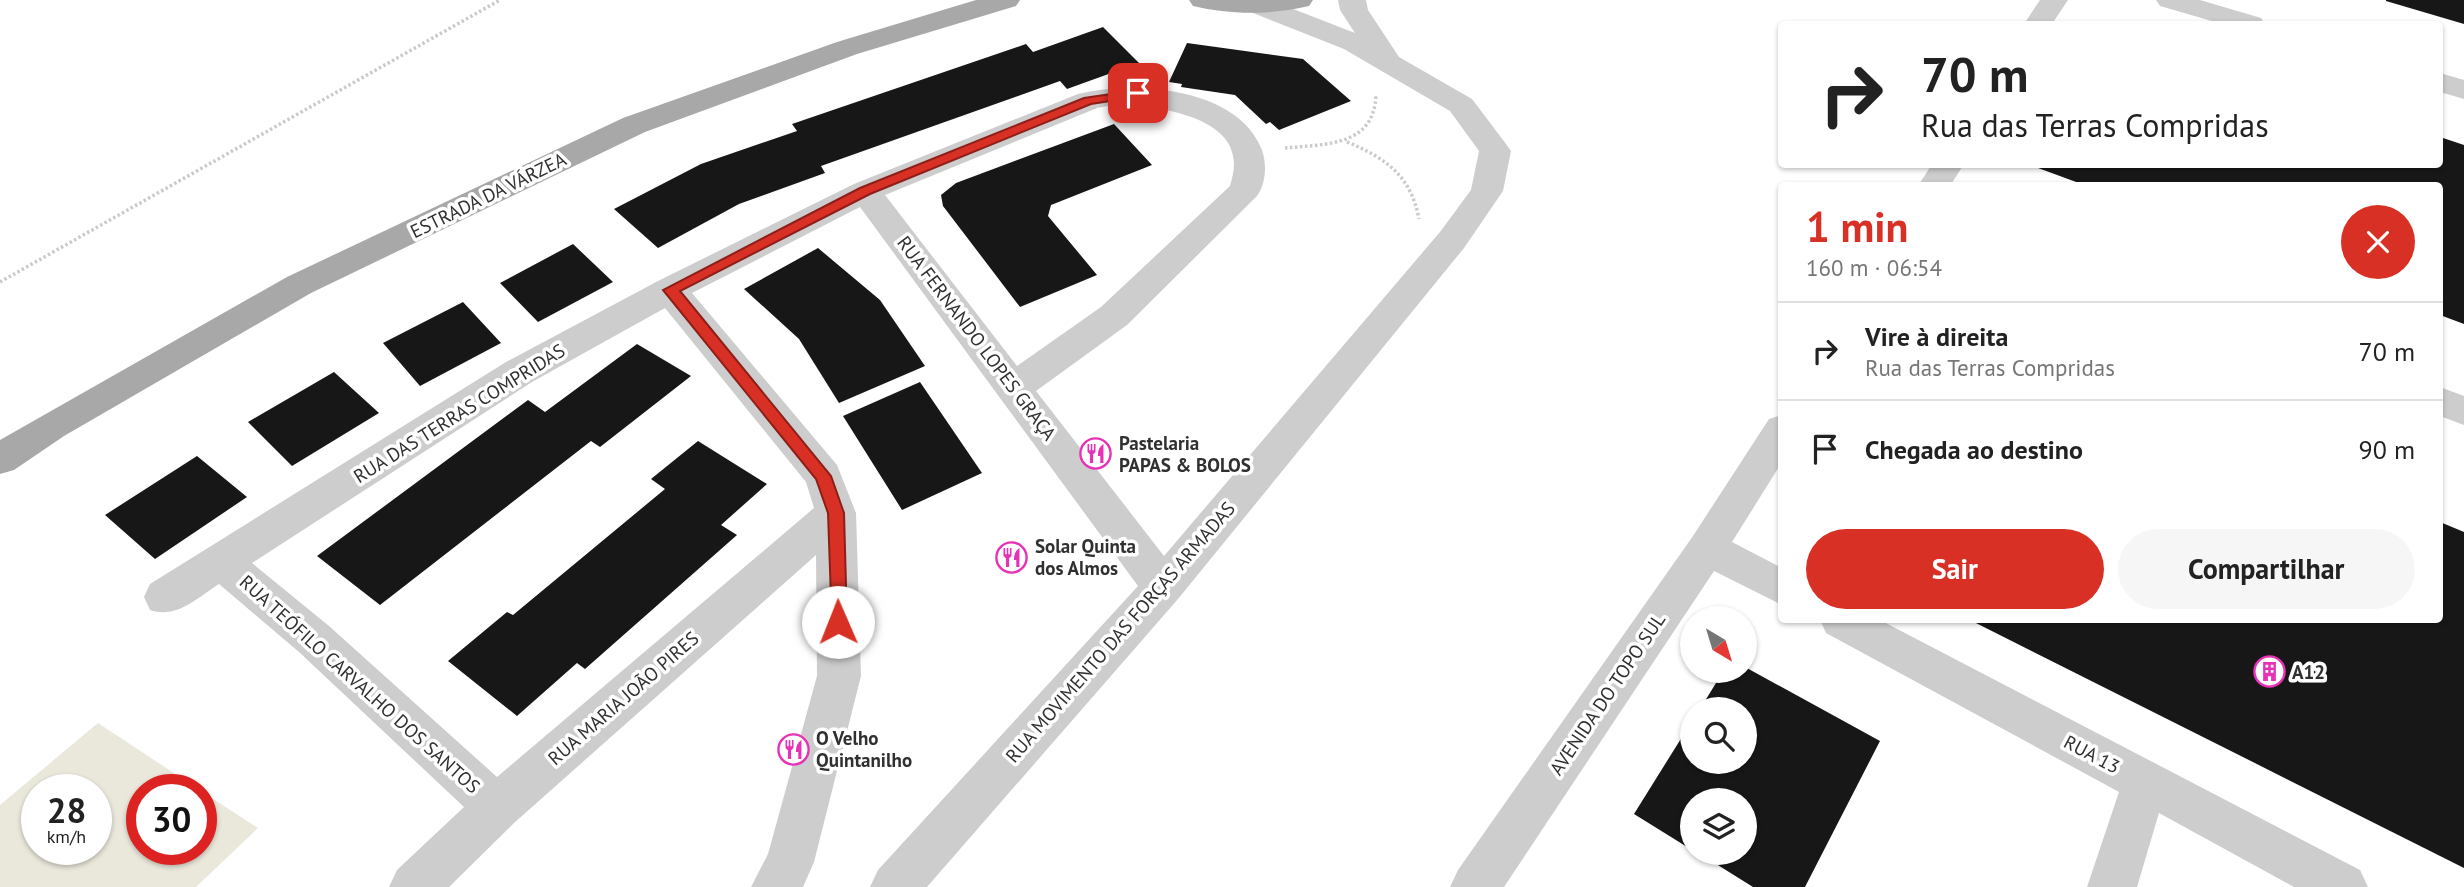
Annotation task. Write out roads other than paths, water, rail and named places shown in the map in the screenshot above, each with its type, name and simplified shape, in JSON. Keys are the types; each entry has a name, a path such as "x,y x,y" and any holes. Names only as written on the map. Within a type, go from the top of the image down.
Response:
{"main road":[{"name":"ESTRADA DA VÁRZEA","path":"0,459 51,426 299,285 634,125 847,48 1006,0"},
{"path":"1203,0 1258,5 1299,0"}],"street":[{"name":"RUA MOVIMENTO DAS FORÇAS ARMADAS","path":"1352,0 1354,10 1386,59"},
{"path":"2040,21 2054,0"},
{"path":"2170,0 2240,21"},
{"name":"RUA MOVIMENTO DAS FORÇAS ARMADAS","path":"895,887 1163,587 1433,262 1487,191 1495,151 1461,104 1354,43 1258,5"},
{"path":"2443,83 2464,90"},
{"name":"RUA DAS TERRAS COMPRIDAS","path":"165,597 519,372 670,290 865,191 1089,100 1121,94 1167,98 1200,109 1244,141 1253,166 1246,190 1114,316 1014,387"},
{"name":"RUA FERNANDO LOPES GRAÇA","path":"865,191 1163,587"},
{"path":"670,290 823,476 836,513 839,676 790,862 776,887"},
{"path":"2443,402 2464,411"},
{"name":"AVENIDA DO TOPO SUL","path":"1475,887 1707,548 1778,435"},
{"name":"RUA MARIA JOÃO PIRES","path":"414,887 497,807 836,513"},
{"path":"1707,548 1778,586"},
{"name":"RUA TEÓFILO CARVALHO DOS SANTOS","path":"222,562 314,639 497,807"},
{"name":"RUA 13","path":"1847,623 2343,887"},
{"path":"2112,887 2146,782"}],"place":[{"name":"Pastelaria PAPAS & BOLOS","path":"1096,454"},
{"name":"Solar Quinta dos Almos","path":"1012,557"},
{"name":"A12","path":"2269,672"},
{"name":"O Velho Quintanilho","path":"793,749"}]}
